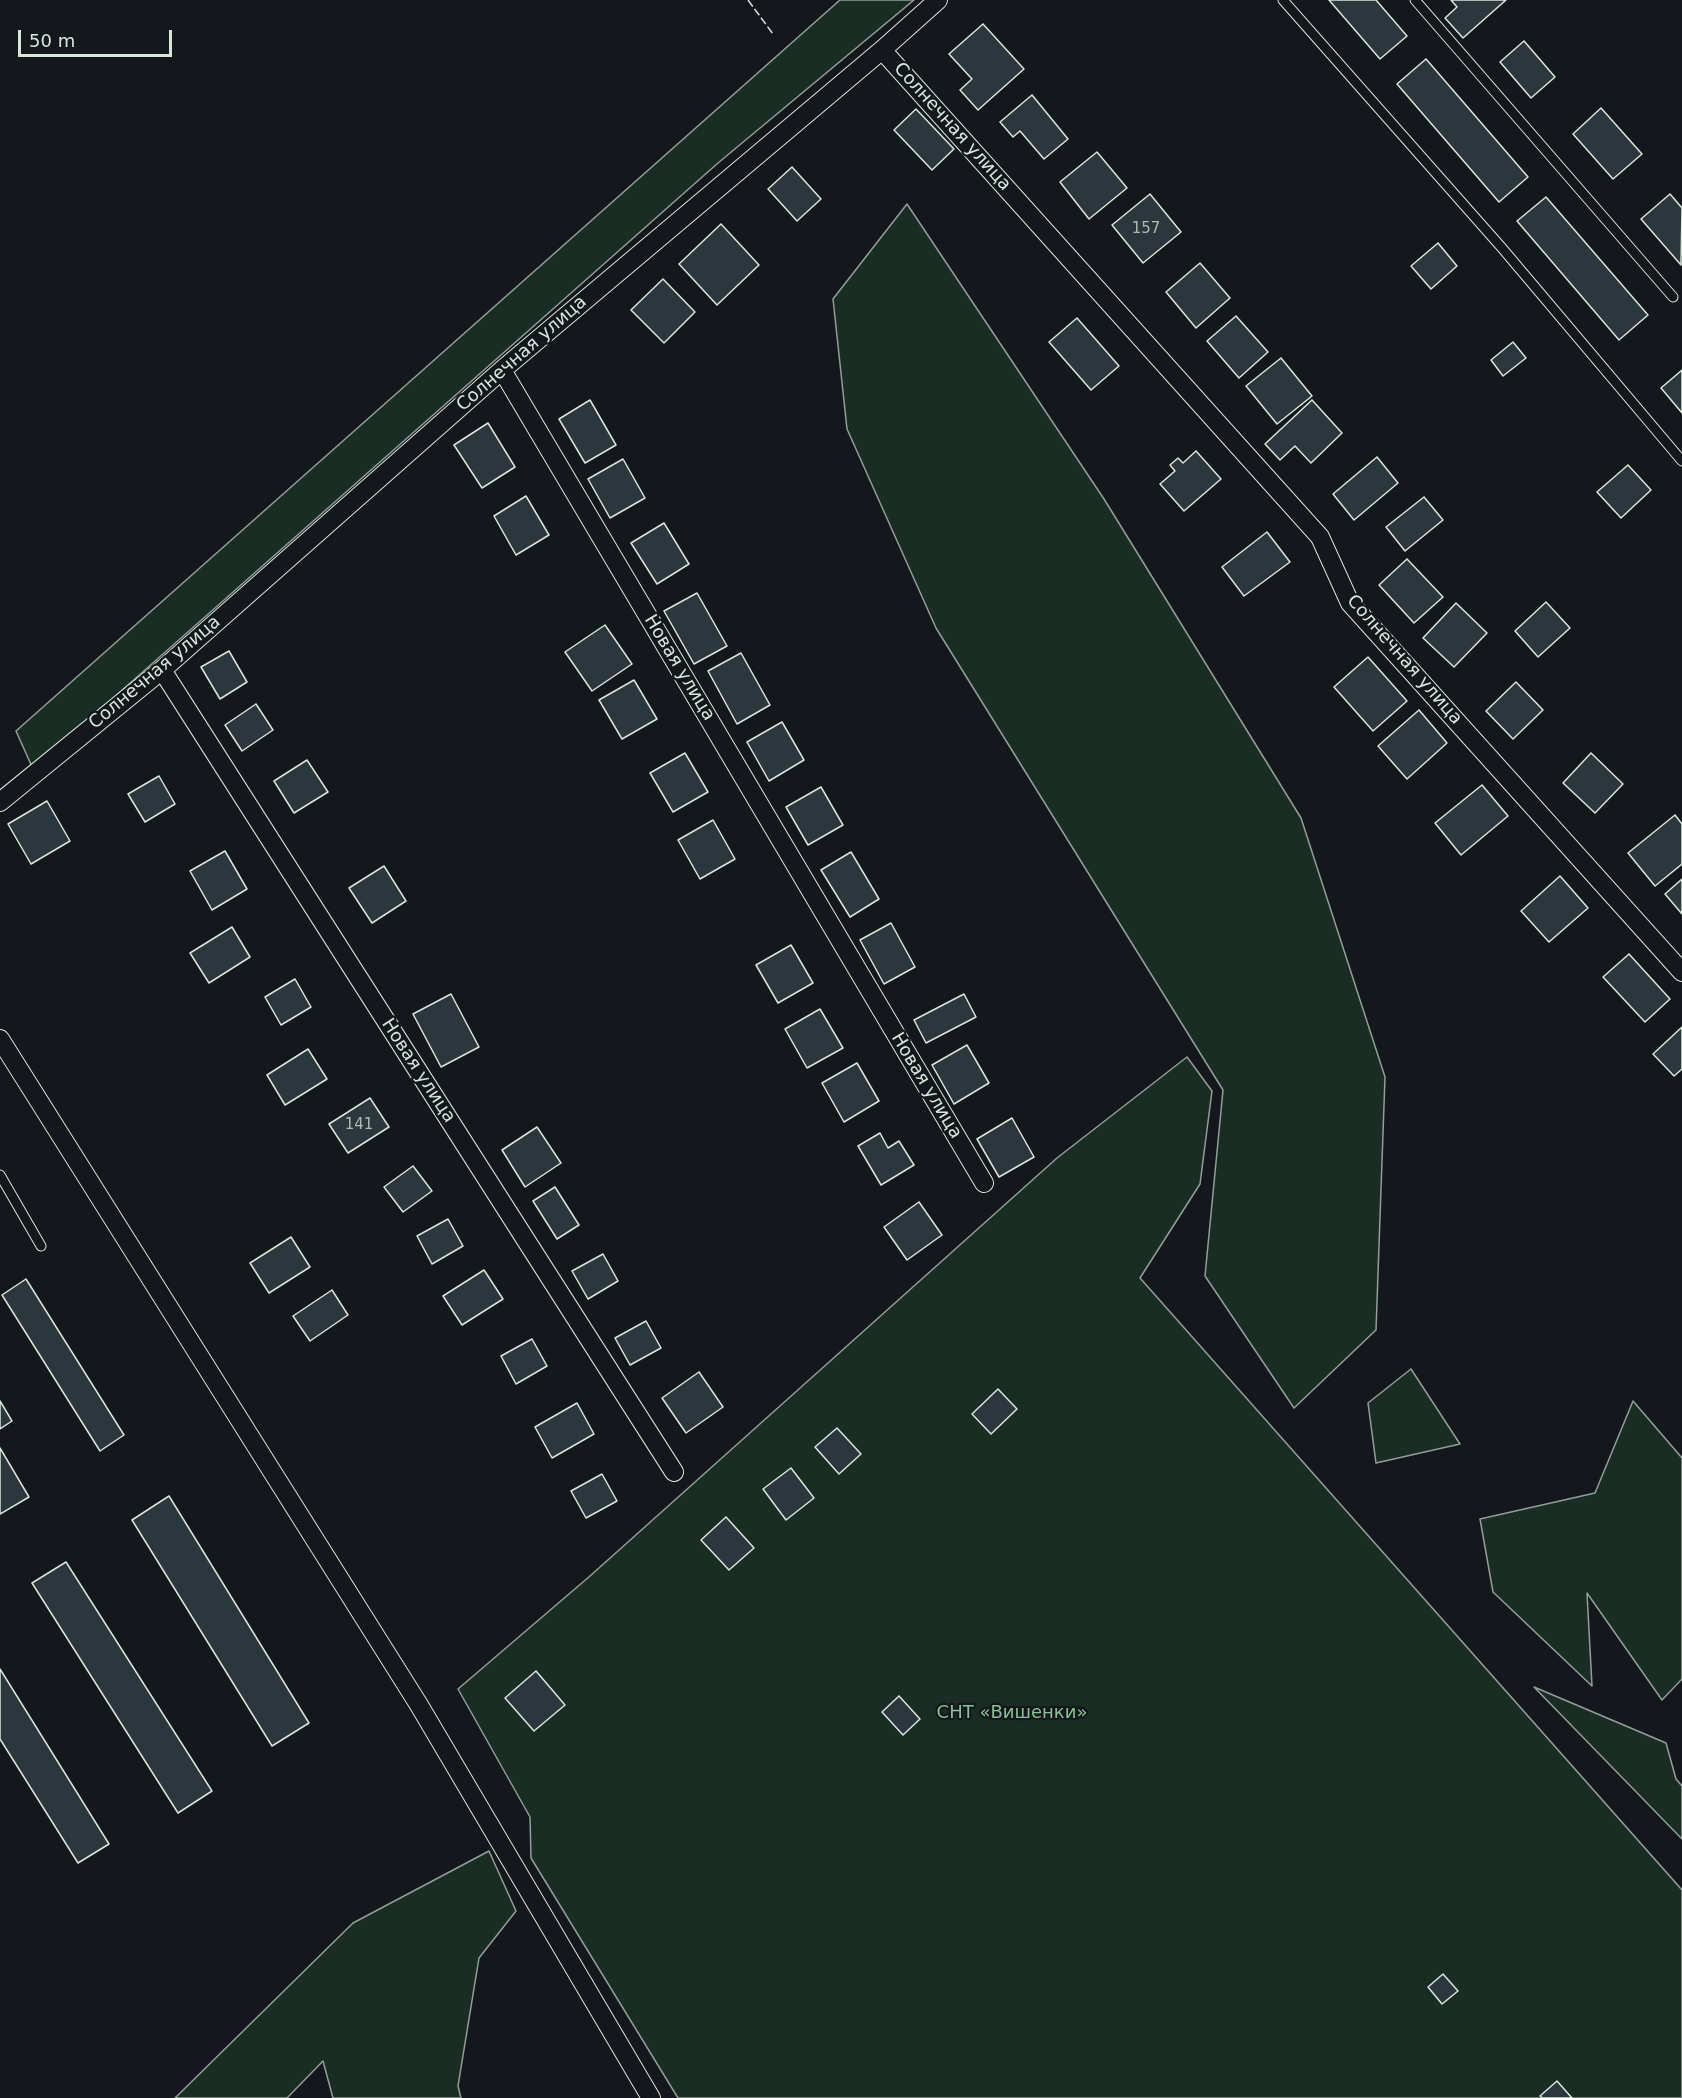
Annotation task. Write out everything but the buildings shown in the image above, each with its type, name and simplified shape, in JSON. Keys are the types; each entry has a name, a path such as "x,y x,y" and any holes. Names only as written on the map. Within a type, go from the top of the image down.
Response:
{"street":[{"path":"882,50 938,0"},
{"name":"Солнечная улица","path":"0,802 162,670 502,370 882,50 1320,537 1350,603 1682,972"},
{"name":"Новая улица","path":"502,370 984,1183"},
{"name":"Новая улица","path":"162,670 674,1472"},
{"path":"0,1039 419,1705 651,2098"}],"lane":[{"path":"1283,0 1502,248 1682,461"},
{"path":"1415,0 1673,297"},
{"path":"0,1175 41,1246"}],"green space":[{"path":"840,0 914,0 718,163 33,769 16,731"},
{"path":"907,204 1104,499 1301,818 1385,1077 1376,1330 1294,1408 1205,1276 1223,1090 936,628 847,429 833,299"},
{"name":"СНТ «Вишенки»","path":"1187,1057 1212,1091 1200,1184 1140,1278 1682,1890 1682,2098 678,2098 531,1858 530,1817 458,1689 590,1576 1057,1158"},
{"path":"1411,1369 1460,1444 1376,1463 1368,1403"},
{"path":"1633,1401 1682,1458 1682,1679 1662,1700 1587,1593 1592,1686 1493,1592 1480,1519 1595,1493"},
{"path":"1534,1687 1666,1743 1676,1779 1682,1786 1682,1839"},
{"path":"489,1851 516,1911 479,1958 458,2086 461,2098 333,2098 323,2061 287,2098 175,2098 353,1923"}],"fence":[{"path":"748,0 773,34"}]}
